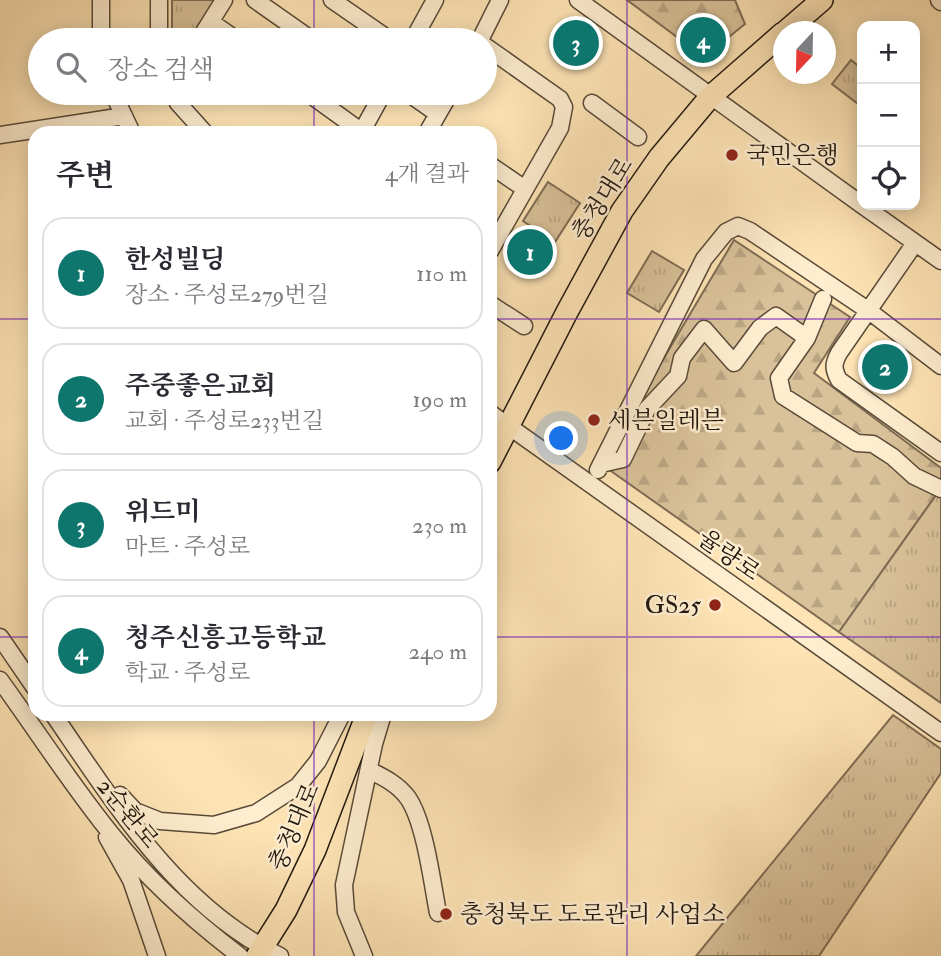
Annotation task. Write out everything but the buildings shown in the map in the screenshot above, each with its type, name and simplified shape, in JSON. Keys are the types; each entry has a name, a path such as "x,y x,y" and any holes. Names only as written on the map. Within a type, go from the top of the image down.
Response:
{"main road":[{"name":"충청대로","path":"797,21 821,0"},
{"name":"충청대로","path":"497,448 622,211 659,158 710,97 773,42"},
{"name":"충청대로","path":"267,953 315,850 364,721"}],"street":[{"path":"101,28 102,0"},
{"path":"159,0 159,28"},
{"path":"207,28 224,0"},
{"path":"255,0 295,28"},
{"path":"332,0 373,28"},
{"path":"420,28 435,0"},
{"path":"486,28 500,0"},
{"path":"578,0 857,201"},
{"path":"211,22 220,28"},
{"path":"497,54 560,99 564,107 560,128 497,239"},
{"path":"593,103 638,137"},
{"path":"119,105 129,126"},
{"path":"180,105 199,126"},
{"path":"324,105 352,126"},
{"path":"365,126 376,105"},
{"path":"418,105 435,126 445,105"},
{"path":"59,126 124,116"},
{"path":"0,135 28,131"},
{"path":"497,170 525,189"},
{"path":"869,210 941,261"},
{"path":"591,485 704,260 726,232 738,226 750,231 869,311 941,366"},
{"path":"915,243 833,364 839,380 941,453"},
{"path":"823,299 807,338 779,379 783,396 857,443 873,444 914,476 941,489"},
{"path":"497,309 524,326"},
{"path":"601,464 623,459 647,409 678,376 682,358 704,329 734,363 760,328 776,316 807,338"},
{"name":"율량로","path":"497,418 941,733"},
{"path":"0,637 28,678"},
{"name":"2순환로","path":"0,680 28,719"},
{"name":"2순환로","path":"30,721 102,821 160,887 206,931 240,956"},
{"name":"2순환로","path":"58,721 149,849 231,927 267,953"},
{"path":"88,764 135,811 160,821 214,825 256,813 298,786 318,761 338,721"},
{"path":"364,956 346,912 344,885 381,721"},
{"path":"369,770 392,782 408,798 417,817 438,913"},
{"path":"102,821 108,843 131,880 157,956"}],"green space":[{"path":"172,0 216,0 199,28 172,28"},
{"path":"627,0 735,0 745,24 704,57"},
{"path":"851,60 857,65 857,103 832,84 836,84 836,79"},
{"path":"548,182 580,203 555,242 523,221"},
{"path":"734,240 850,317 814,373 941,468 941,488 839,632 601,464"},
{"path":"652,251 684,270 659,312 627,293"},
{"path":"941,488 941,703 839,632"},
{"path":"893,715 941,749 941,773 819,956 696,956"}],"place":[{"name":"청주신흥고등학교","path":"703,40"},
{"name":"위드미","path":"576,43"},
{"name":"국민은행","path":"732,155"},
{"name":"한성빌딩","path":"530,252"},
{"name":"주중좋은교회","path":"885,367"},
{"name":"세븐일레븐","path":"594,420"},
{"name":"GS25","path":"715,605"},
{"name":"충청북도 도로관리 사업소","path":"446,914"}]}
